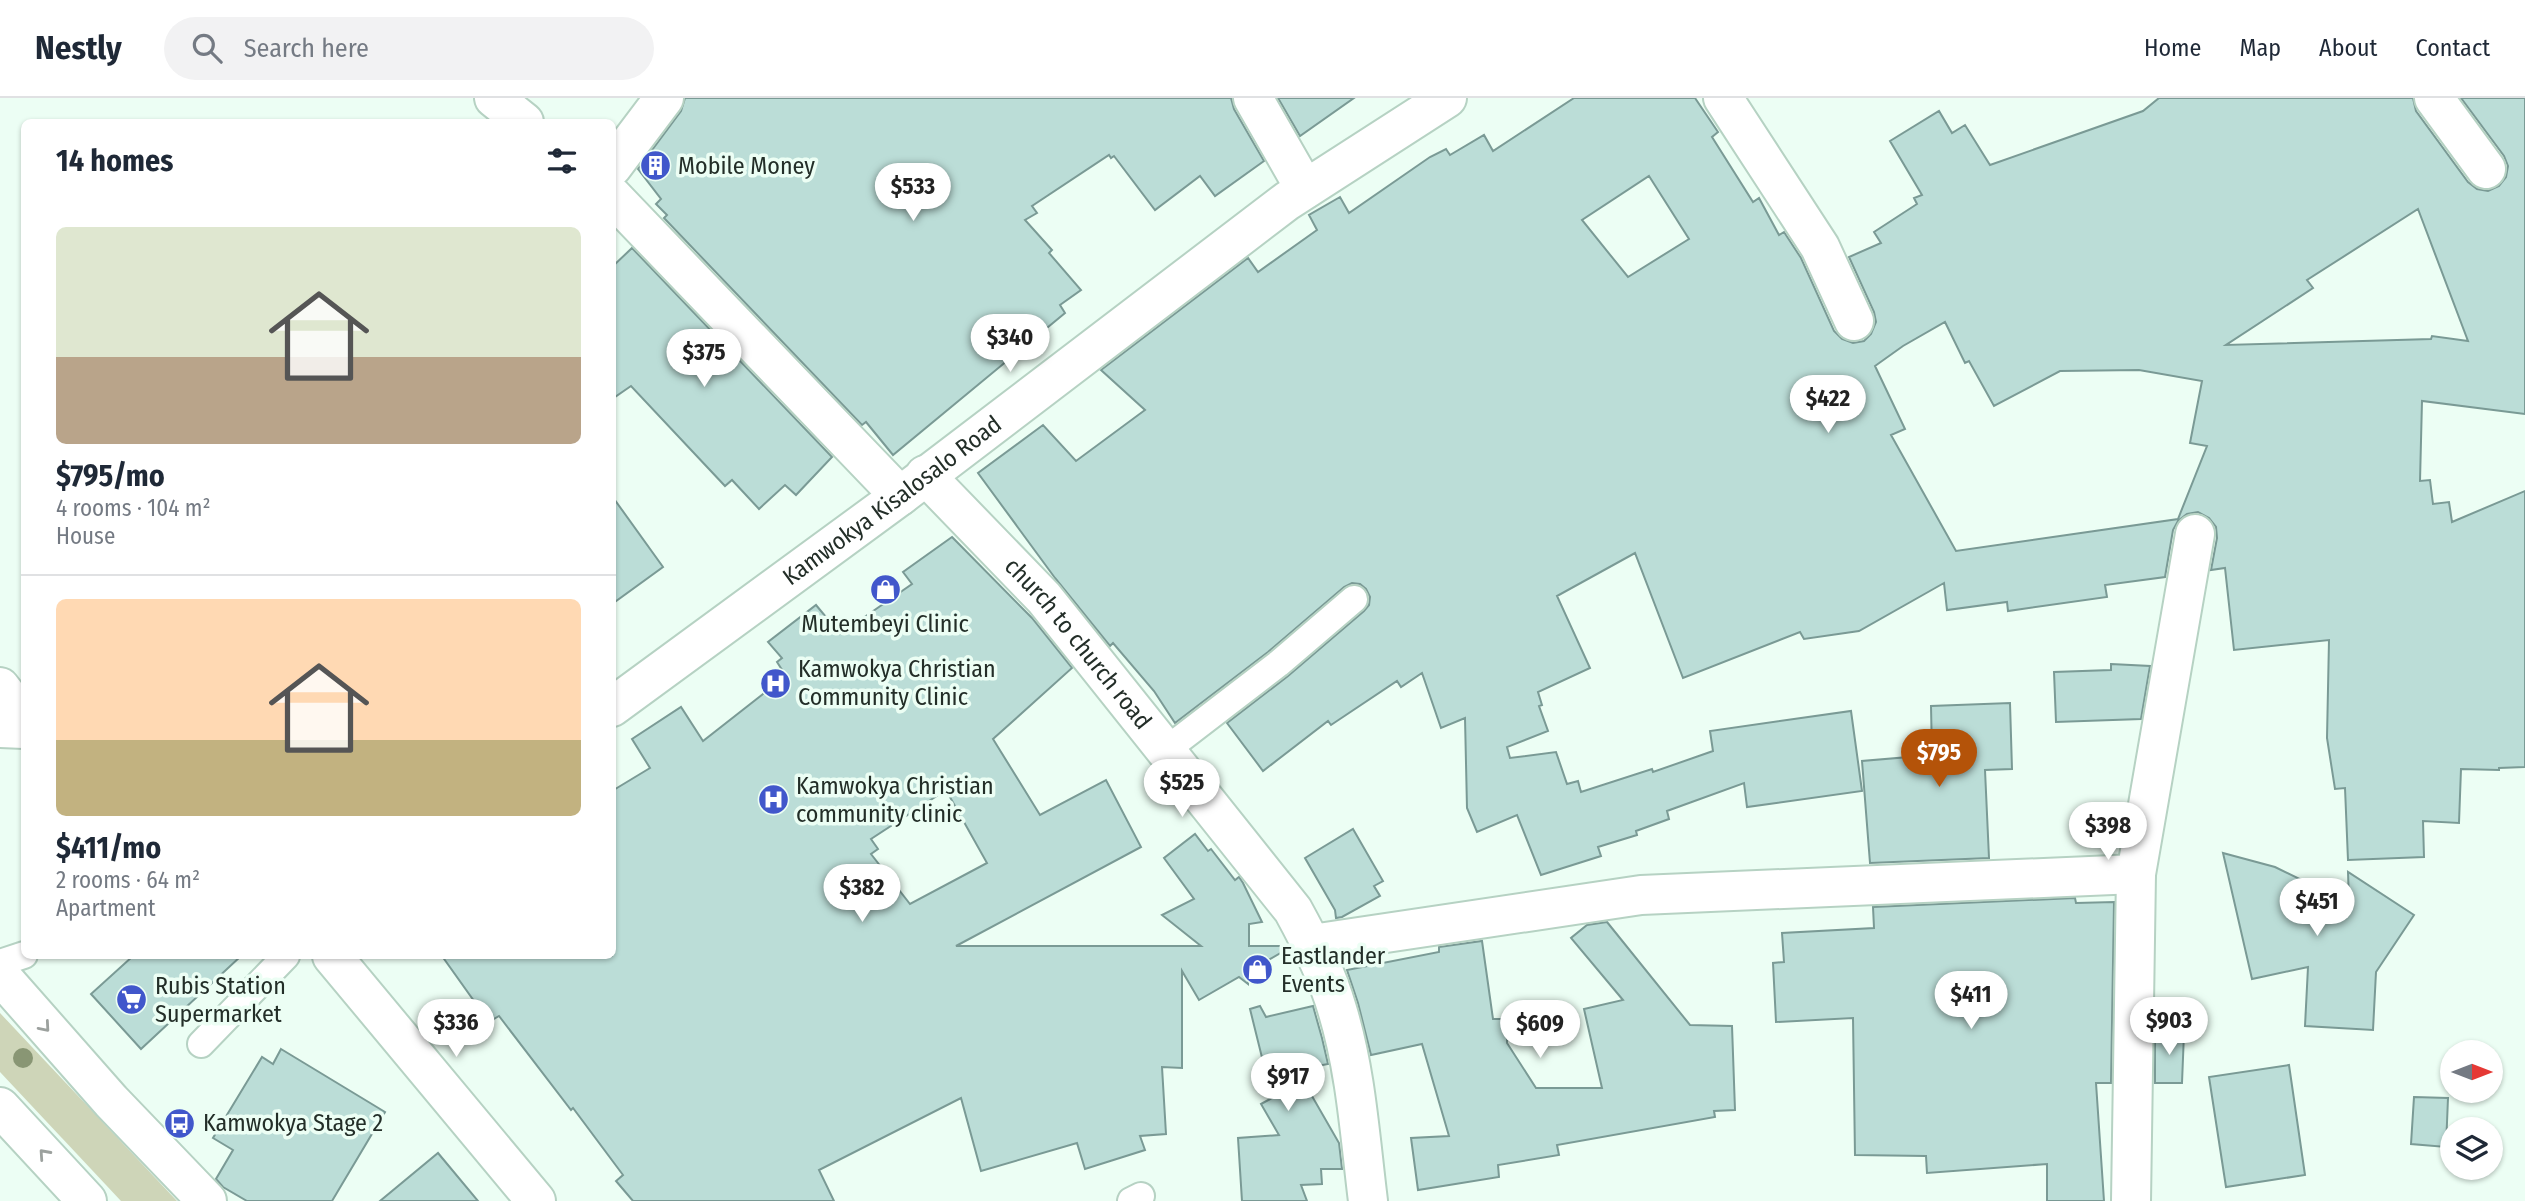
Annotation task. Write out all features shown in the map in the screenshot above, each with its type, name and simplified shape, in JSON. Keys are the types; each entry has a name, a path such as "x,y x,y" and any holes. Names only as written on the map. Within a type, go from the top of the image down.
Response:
{"street":[{"path":"494,98 520,119"},
{"path":"616,162 664,98"},
{"path":"1253,98 1305,189"},
{"name":"Kamwokya Kisalosalo Road","path":"616,704 912,486 1305,189 1447,98"},
{"path":"1723,98 1820,247 1854,321"},
{"path":"2434,98 2486,169"},
{"path":"616,200 912,486"},
{"name":"church to church road","path":"912,486 1044,598 1293,910 1311,944 1337,1007 1352,1072 1368,1201"},
{"path":"2131,1201 2136,874 2195,534"},
{"path":"0,687 21,714"},
{"path":"0,728 21,729"},
{"path":"1311,944 1641,895 2136,874"},
{"path":"334,959 536,1201"},
{"path":"0,975 111,1101 207,1201"},
{"path":"0,1107 87,1201"}],"lane":[{"path":"1166,750 1278,664 1354,599"},
{"path":"0,963 21,956"},
{"path":"201,1044 283,959"}],"green space":[{"path":"0,1013 177,1201 121,1201 0,1072"}],"building":[{"path":"685,98 1231,98 1234,109 1264,161 1215,196 1200,176 1155,210 1114,156 1111,158 1109,155 1032,206 1037,213 1025,220 1052,250 1049,253 1081,290 1060,305 1065,313 893,455 866,422 862,425 664,218 667,215 656,204 661,199 638,169 681,111"},
{"path":"1278,98 1354,98 1300,136"},
{"path":"1574,98 1695,98 1718,132 1712,137 1753,202 1759,198 1779,235 1784,232 1801,258 1834,331 1842,339 1853,343 1864,341 1871,334 1876,322 1849,257 1881,243 1874,232 1917,204 1914,198 1922,195 1890,141 1939,111 1952,133 1965,125 1990,165 2143,111 2159,98 2413,98 2416,111 2468,182 2477,189 2488,191 2499,186 2506,177 2508,166 2504,156 2461,98 2525,98 2525,414 2422,401 2420,481 2430,480 2433,504 2449,502 2452,522 2525,491 2525,767 2499,770 2461,769 2459,823 2423,821 2424,857 2348,860 2345,788 2335,789 2327,738 2329,640 2234,650 2225,568 2211,570 2217,538 2216,527 2209,518 2198,512 2187,514 2178,521 2173,530 2165,577 2105,585 2107,597 2008,611 2007,602 1947,610 1944,583 1859,631 1804,639 1800,632 1683,678 1635,553 1557,596 1590,668 1538,692 1542,705 1539,706 1548,731 1507,747 1510,758 1556,752 1567,784 1578,781 1581,792 1652,769 1653,772 1713,751 1710,731 1851,711 1862,791 1747,807 1744,783 1667,811 1669,819 1636,831 1637,835 1598,847 1601,856 1541,875 1517,815 1477,832 1467,808 1465,718 1441,728 1422,673 1401,687 1397,681 1331,725 1328,721 1263,771 1227,723 1288,676 1364,611 1369,605 1370,597 1360,584 1352,583 1344,587 1268,652 1175,723 1154,691 1113,643 1110,646 1055,578 978,473 1043,425 1076,461 1145,410 1101,370 1248,258 1258,272 1317,230 1309,215 1340,197 1349,213 1430,157 1446,149 1450,155 1484,135 1493,151","holes":["1649,176 1689,239 1628,277 1582,220","2418,209 2468,341 2432,336 2431,339 2226,345 2313,288 2307,280","1945,322 1965,363 1969,361 1994,406 2060,371 2139,370 2202,381 2190,443 2207,446 2178,519 1956,551 1891,435 1905,429 1875,366"]},
{"path":"632,248 832,457 796,495 785,485 759,509 732,480 725,486 631,386 616,396 616,263"},
{"path":"616,502 663,567 616,601"},
{"path":"952,537 1032,618 1072,668 993,739 1040,815 1106,780 1141,847 956,946 1201,946 1162,915 1194,899 1164,858 1195,834 1208,851 1211,849 1235,880 1239,877 1262,922 1249,924 1249,946 1289,948 1248,972 1248,984 1239,977 1199,1000 1182,971 1182,1068 1162,1067 1166,1134 1140,1136 1145,1150 1085,1169 1077,1143 981,1171 961,1098 819,1170 834,1201 633,1201 616,1181 623,1175 573,1108 571,1110 499,1016 489,1022 444,959 616,959 616,789 650,768 632,739 681,707 703,741 786,676 777,662 782,658 768,642 816,605 840,634 912,584 903,572","holes":["946,790 987,863 910,904 871,854 878,849 871,839"]},
{"path":"2111,664 2150,666 2141,719 2056,722 2054,672 2111,670"},
{"path":"2010,703 2012,769 1985,770 1989,858 1870,863 1862,761 1932,755 1931,706"},
{"path":"1353,829 1383,881 1374,886 1380,896 1336,918 1335,910 1305,858"},
{"path":"2223,853 2275,867 2349,903 2348,872 2414,915 2376,972 2373,1030 2305,1026 2308,967 2252,979"},
{"path":"2075,898 2076,903 2114,902 2111,1083 2096,1083 2104,1201 2047,1201 2047,1164 1927,1173 1926,1156 1855,1155 1853,1018 1776,1022 1773,963 1784,962 1782,933 1874,928 1873,907"},
{"path":"1607,922 1690,1025 1732,1026 1735,1110 1714,1111 1715,1117 1557,1145 1559,1155 1498,1165 1499,1177 1418,1190 1411,1138 1449,1136 1422,1044 1371,1055 1347,970 1439,952 1439,947 1482,941 1493,1019 1507,1019 1507,1043 1536,1088 1602,1088 1584,1009 1623,1000 1571,938 1587,925"},
{"path":"130,959 238,959 141,1049 91,994"},
{"path":"1260,1006 1266,1017 1313,1006 1322,1038 1328,1064 1297,1070 1339,1143 1342,1169 1321,1169 1322,1184 1301,1185 1307,1201 1242,1201 1238,1138 1279,1135 1261,1104 1272,1098 1250,1009"},
{"path":"2155,1032 2184,1033 2182,1083 2155,1083"},
{"path":"281,1049 385,1112 332,1201 247,1201 223,1187 216,1179 233,1150 213,1138 262,1057 273,1064"},
{"path":"2289,1065 2305,1175 2226,1187 2209,1077"},
{"path":"2414,1097 2440,1098 2440,1103 2448,1103 2447,1117 2440,1117 2440,1146 2411,1144"},
{"path":"438,1153 478,1201 380,1201"}],"place":[{"name":"Mobile Money","path":"655,166"},
{"name":"Mutembeyi Clinic","path":"885,590"},
{"name":"Kamwokya Christian Community Clinic","path":"775,683"},
{"name":"Kamwokya Christian community clinic","path":"773,800"},
{"name":"Eastlander Events","path":"1258,970"},
{"name":"Rubis Station Supermarket","path":"132,1000"},
{"name":"Kamwokya Stage 2","path":"180,1123"}]}
